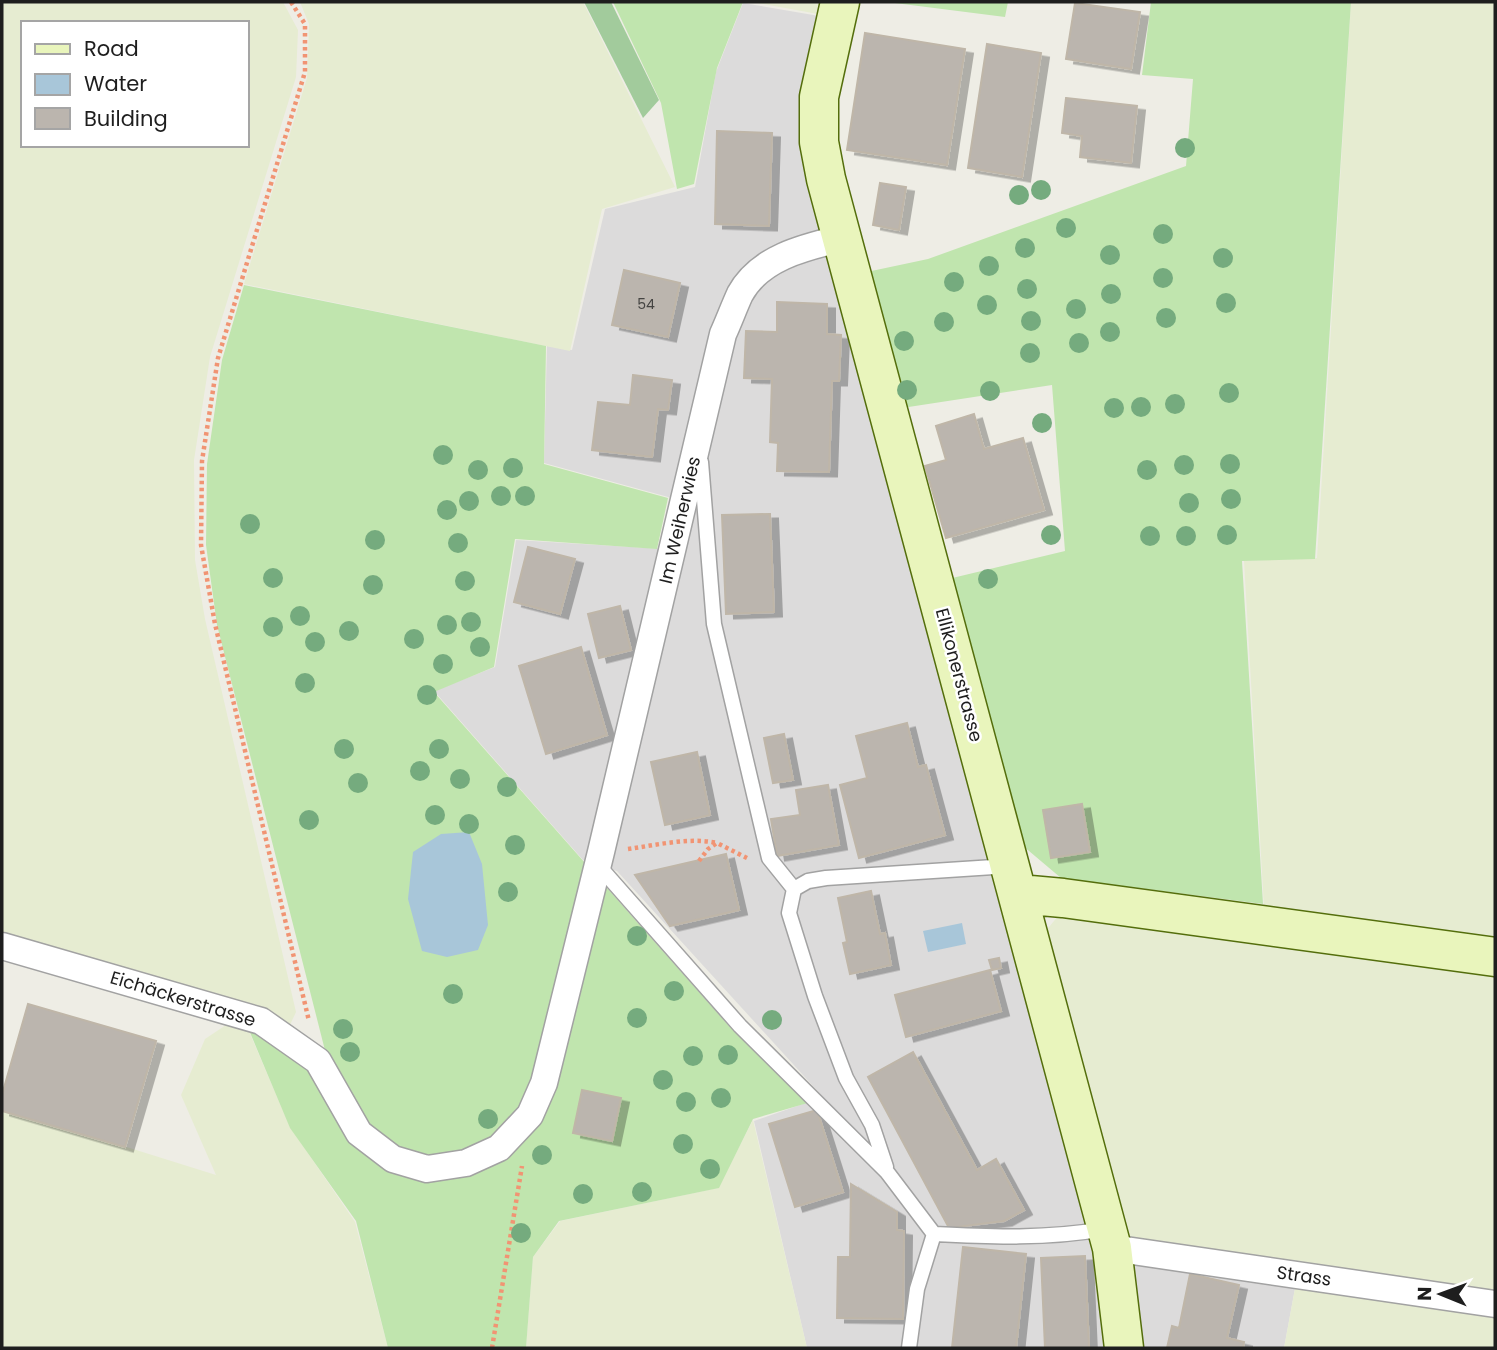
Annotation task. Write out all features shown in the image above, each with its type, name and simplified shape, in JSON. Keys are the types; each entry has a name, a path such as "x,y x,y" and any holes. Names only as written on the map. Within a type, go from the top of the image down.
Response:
{"street":[{"name":"Ellikonerstrasse","path":"840,2 819,97 819,142 826,180 1109,1238 1124,1348"},
{"name":"Im Weiherwies","path":"598,865 723,334 741,292 766,266 802,248 843,238"},
{"name":"Eichäckerstrasse","path":"2,946 261,1021 318,1061 359,1133 393,1159 427,1169 466,1163 499,1148 530,1115 544,1083 598,865"},
{"path":"1014,880 1063,898 1495,957"},
{"name":"Strass","path":"1109,1238 1495,1304"}],"lane":[{"path":"699,439 714,624 769,858 794,889"},
{"path":"598,865 740,1026 887,1172 934,1234 1006,1238 1109,1238"},
{"path":"887,1172 872,1125 846,1078 815,996 789,913 794,889 808,881 826,878 1014,880"},
{"path":"909,1348 917,1289 934,1234"}],"path":[{"path":"291,2 304,24 305,72 218,358 202,461 201,544 215,624 318,1061"},
{"path":"637,848 702,841 717,843 738,852"},
{"path":"699,860 717,843"},
{"path":"492,1348 530,1115"}],"shaded area":[{"path":"743,3 819,16 801,110 1096,1249 1296,1283 1284,1348 807,1348 754,1121 823,1097 617,871 583,860 434,691 495,667 516,540 681,550 690,503 544,463 547,346 572,350 605,209 695,187 716,72"}],"green space":[{"path":"2,2 283,2 298,30 296,77 210,357 194,460 195,560 205,619 296,1012 289,1027 2,942"},
{"path":"300,2 583,2 675,187 602,209 570,351 244,284 307,78 309,24"},
{"path":"584,2 611,2 659,100 643,118"},
{"path":"613,2 743,2 717,68 694,184 677,189 661,103"},
{"path":"752,2 820,2 818,14"},
{"path":"887,2 1008,2 1005,17"},
{"path":"1151,2 1351,2 1315,559 1242,561 1263,904 1061,878 1016,840 944,580 1065,551 1052,385 902,408 862,273 928,259 1186,166 1193,79 1142,75"},
{"path":"1351,2 1495,2 1495,937 1264,907 1244,561 1317,558"},
{"path":"244,285 546,346 544,464 668,498 657,549 515,539 494,667 434,692 729,1026 811,1102 753,1119 719,1188 559,1221 533,1257 526,1348 388,1348 356,1221 290,1128 249,1030 332,1078 217,625 206,545 207,464 222,360"},
{"path":"1063,910 1495,966 1495,1295 1122,1236 1040,938"},
{"path":"229,1023 248,1029 290,1127 355,1222 388,1348 2,1348 2,1108 216,1175 181,1095 205,1039"},
{"path":"753,1120 807,1348 526,1348 533,1257 560,1221 718,1188"},
{"path":"1296,1283 1495,1313 1495,1348 1284,1348"}],"water":[{"path":"469,832 482,864 488,925 478,950 447,957 422,951 408,899 413,852 441,834"},
{"path":"962,923 966,944 928,952 923,931"}],"building":[{"path":"1075,3 1140,12 1131,69 1066,59"},
{"path":"865,33 965,49 947,165 847,150"},
{"path":"987,44 1041,53 1022,177 968,168"},
{"path":"1066,98 1137,106 1131,163 1080,157 1082,136 1062,133"},
{"path":"717,131 772,133 769,226 715,224"},
{"path":"880,183 906,187 899,230 873,225"},
{"path":"624,270 680,283 668,337 612,325"},
{"path":"777,302 827,304 827,334 841,335 839,381 832,381 829,472 777,471 778,443 770,442 772,379 744,378 746,331 777,332"},
{"path":"633,375 672,380 668,410 658,409 652,457 592,450 598,402 630,405"},
{"path":"974,414 984,449 1023,438 1044,510 946,538 925,466 946,460 936,426"},
{"path":"770,514 774,612 726,614 722,515"},
{"path":"528,547 575,559 560,614 514,602"},
{"path":"620,606 631,650 599,658 588,614"},
{"path":"581,647 607,735 546,754 519,666"},
{"path":"907,723 918,767 926,765 945,835 859,858 840,785 867,778 856,736"},
{"path":"784,734 793,780 773,783 764,738"},
{"path":"697,752 710,815 665,825 651,762"},
{"path":"828,785 839,845 777,856 771,819 800,815 796,790"},
{"path":"1082,804 1090,852 1051,858 1043,810"},
{"path":"726,854 739,910 670,926 635,875"},
{"path":"871,891 880,934 885,933 891,965 850,974 838,898"},
{"path":"999,958 1001,968 992,970 989,960"},
{"path":"990,970 1001,1011 906,1037 895,995"},
{"path":"28,1004 156,1041 125,1147 2,1111 2,1095"},
{"path":"913,1052 977,1170 996,1159 1024,1210 1004,1221 949,1228 868,1077"},
{"path":"582,1090 621,1098 612,1141 573,1133"},
{"path":"817,1110 843,1192 795,1207 769,1124"},
{"path":"851,1184 897,1212 897,1230 904,1231 903,1319 837,1318 838,1257 850,1257"},
{"path":"963,1247 1026,1254 1016,1348 952,1348"},
{"path":"1085,1256 1089,1348 1045,1348 1041,1258"},
{"path":"1190,1274 1239,1285 1227,1338 1244,1342 1243,1348 1167,1348 1172,1326 1179,1328"}]}
